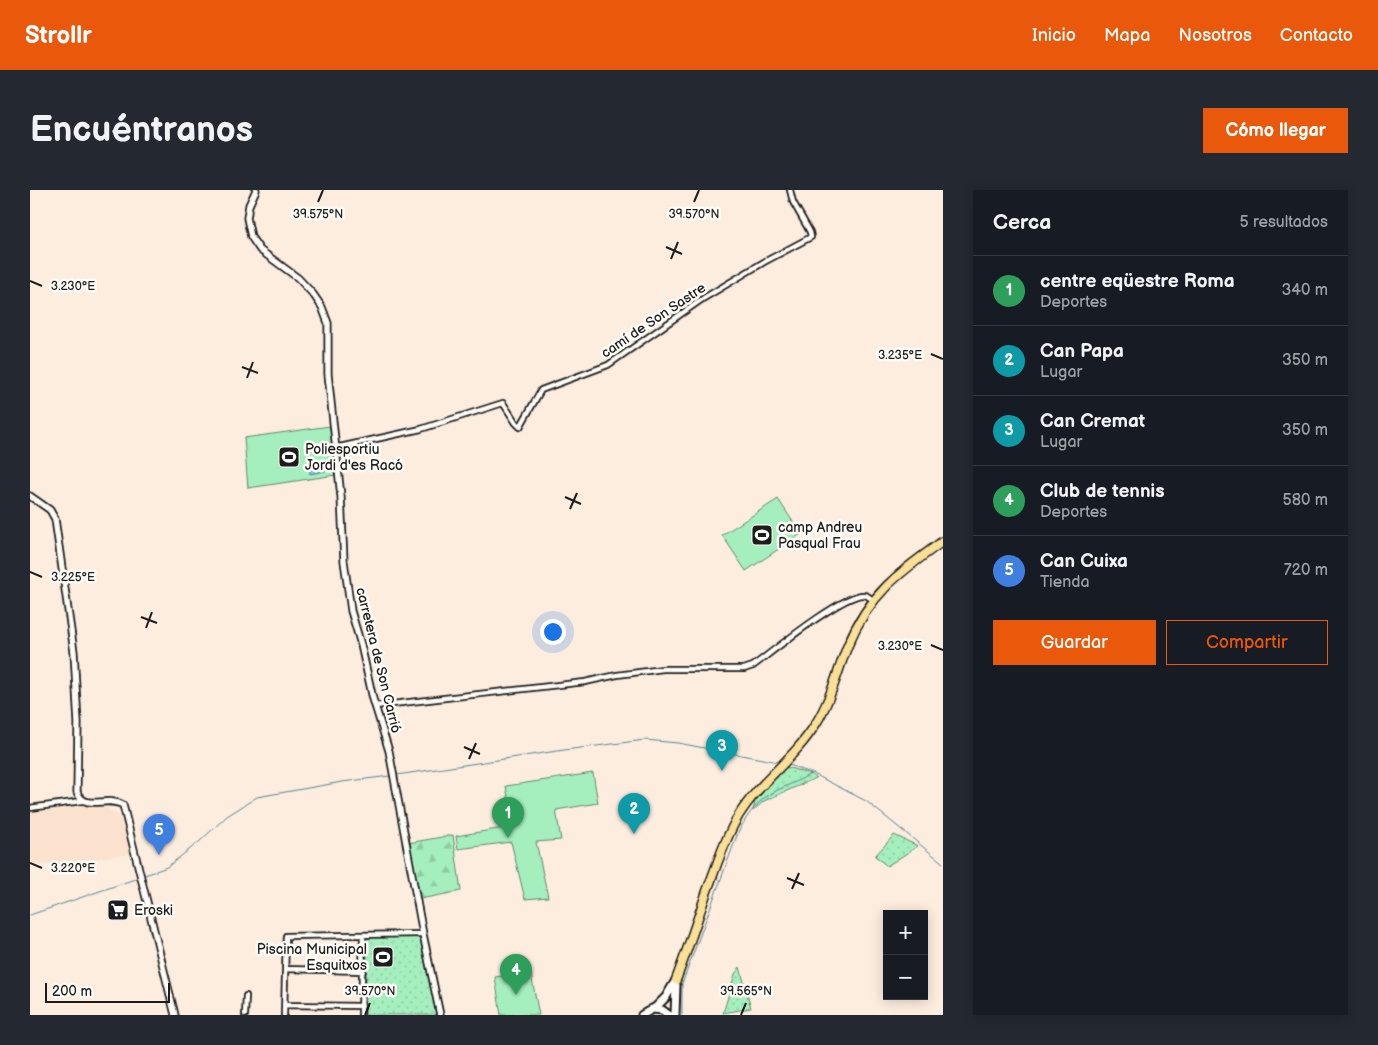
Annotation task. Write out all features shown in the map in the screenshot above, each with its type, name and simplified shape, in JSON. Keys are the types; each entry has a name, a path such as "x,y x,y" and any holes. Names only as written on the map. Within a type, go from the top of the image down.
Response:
{"main road":[{"path":"642,1015 666,997 676,980 712,878 733,827 748,802 795,752 817,722 826,705 856,627 873,600 891,581 943,541"},
{"path":"676,980 676,1015"},
{"path":"652,1009 662,1010 669,1015"}],"street":[{"name":"carretera de Son Carrió","path":"256,190 249,206 247,218 251,237 260,250 298,278 322,307 328,323 328,374 341,496 344,561 351,611 391,760 440,1015"},
{"name":"camí de Son Sastre","path":"335,448 421,430 503,403 516,424 520,426 541,390 608,365 704,298 764,262 811,237 793,202 790,190"},
{"path":"30,496 50,510 55,519 74,652 78,723 77,792 82,800"},
{"path":"375,706 585,682 617,675 663,669 744,669 753,666 834,607 852,597 862,595 873,600"},
{"path":"30,808 82,800 86,802 117,801 123,804 175,1015"},
{"path":"284,1015 286,936 423,934"},
{"path":"361,1015 363,935"},
{"path":"286,969 363,971"},
{"path":"245,1015 246,996"},
{"path":"285,1005 362,1006"}],"shaded area":[{"path":"102,805 121,817 130,854 30,867 30,810"}],"green space":[{"name":"Poliesportiu Jordi d'es Racó","path":"330,426 336,475 248,488 244,438"},
{"name":"camp Andreu Pasqual Frau","path":"778,499 801,534 746,571 722,535"},
{"path":"786,767 811,774 816,778 764,801 753,811 755,801"},
{"path":"593,773 598,803 556,810 561,840 536,842 548,897 525,899 511,842 458,849 456,836 509,827 511,815 506,786"},
{"path":"453,835 461,891 420,899 408,843"},
{"path":"894,835 918,846 887,866 875,856"},
{"path":"369,937 422,937 439,1015 365,1015 367,939"},
{"path":"740,967 751,1008 723,1013 735,974"},
{"path":"525,973 526,975 531,974 539,1015 501,1015 495,977"}],"water":[{"path":"324,464 326,471 310,474 309,466"}],"waterway":[{"path":"397,775 645,740 678,743 778,762"},
{"path":"787,764 811,773"},
{"path":"682,1015 682,984 738,833 754,808 772,793 812,773 866,801 943,863"},
{"path":"142,876 167,867 199,842 227,816 257,797 342,782 390,776"},
{"path":"30,915 138,878"}],"place":[{"name":"Poliesportiu Jordi d'es Racó","path":"289,457"},
{"name":"camp Andreu Pasqual Frau","path":"762,535"},
{"name":"Can Cremat","path":"722,771"},
{"name":"Can Papa","path":"634,834"},
{"name":"centre eqüestre Roma","path":"508,838"},
{"name":"Can Cuixa","path":"159,855"},
{"name":"Eroski","path":"118,910"},
{"name":"Piscina Municipal Esquitxos","path":"383,957"},
{"name":"Club de tennis","path":"516,995"}]}
